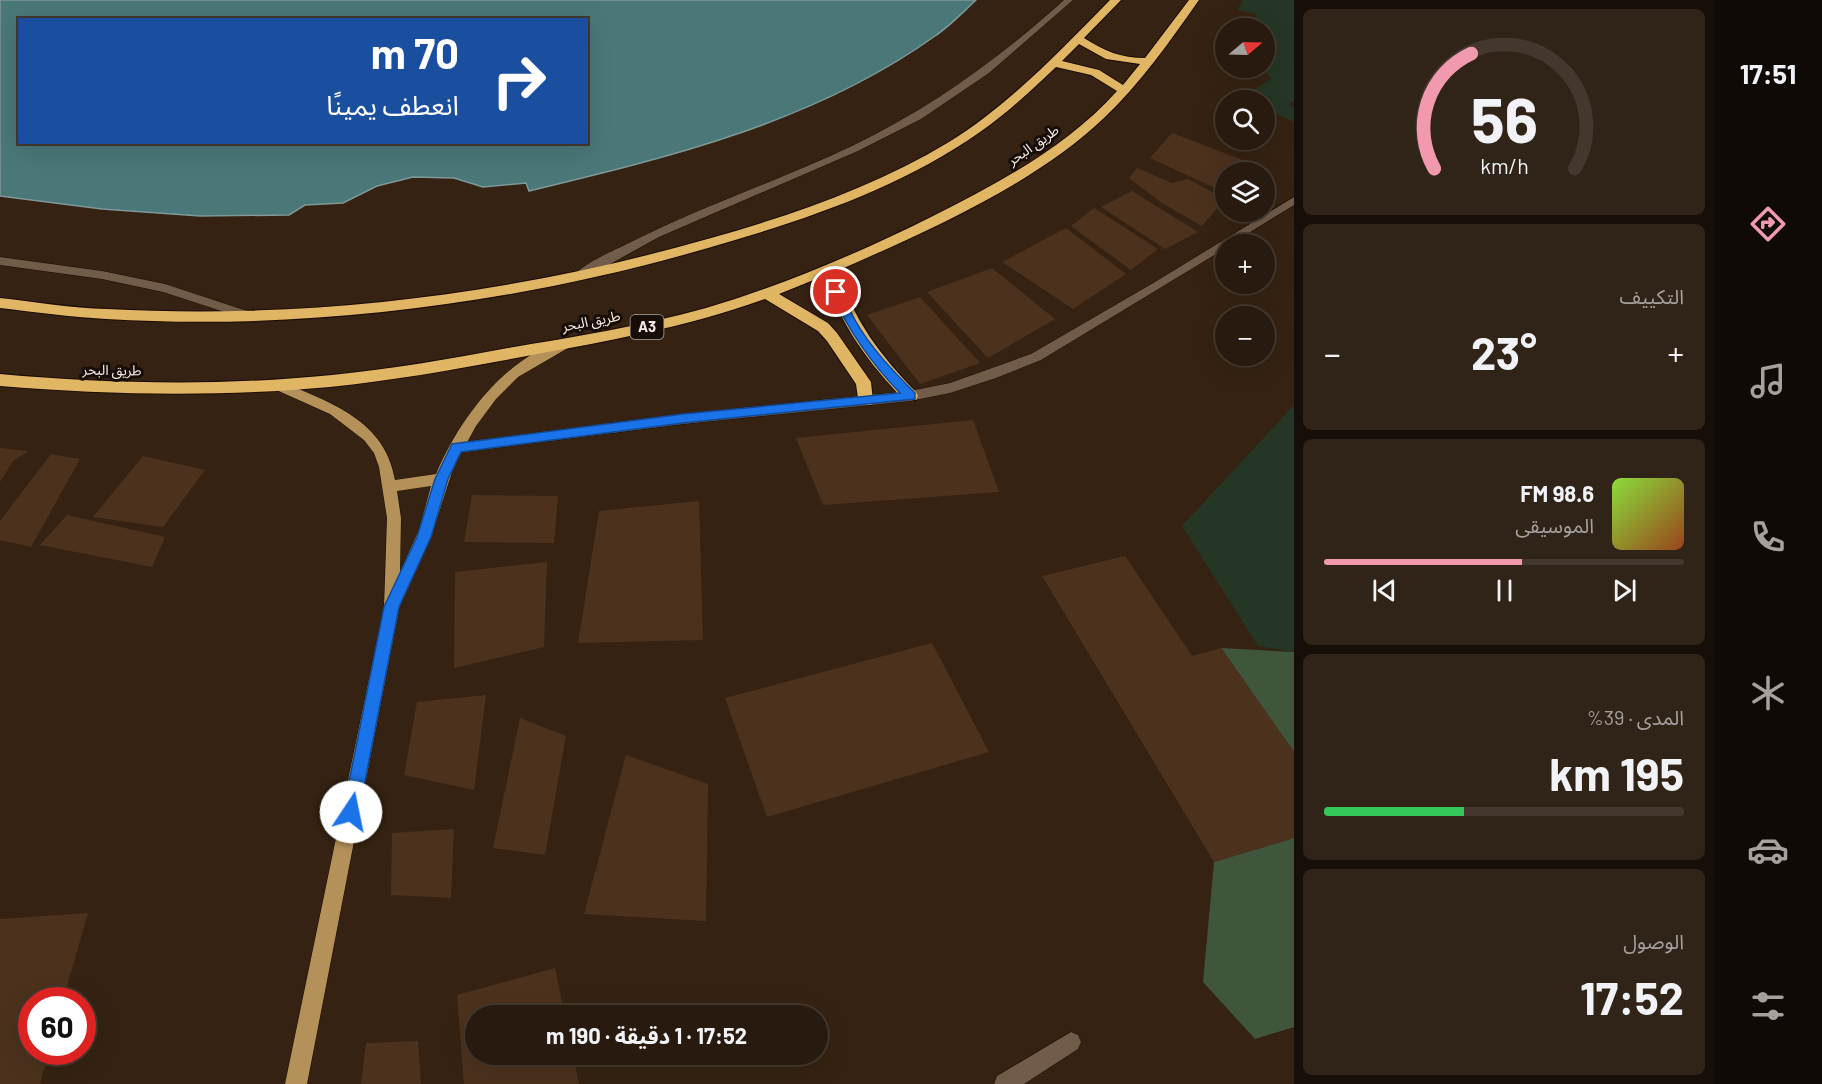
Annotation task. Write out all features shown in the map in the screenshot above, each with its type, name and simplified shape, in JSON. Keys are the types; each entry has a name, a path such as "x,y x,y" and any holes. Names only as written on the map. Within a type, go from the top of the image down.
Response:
{"highway":[{"path":"0,303 118,315 249,316 414,302 500,290 579,276 695,248 793,217 872,186 954,144 1006,106 1055,63 1116,0"},
{"name":"طريق البحر","path":"0,380 118,388 277,385 416,368 569,342 686,318 766,293 831,268 932,224 1005,185 1086,128 1123,90 1194,0"},
{"path":"1078,39 1106,57 1119,61 1147,61"},
{"path":"1055,63 1095,72 1123,90"},
{"path":"831,268 836,292 850,322 887,372 910,396"},
{"path":"766,293 808,316 832,337 863,381 865,401"}],"main road":[{"path":"392,607 424,537 441,479 456,448 498,389 527,364 569,342"},
{"path":"277,385 335,410 369,436 380,451 390,486 394,544 392,607 296,1084"},
{"path":"390,486 441,479"}],"street":[{"path":"579,276 620,250 661,230 849,152 935,107 1040,26 1068,0"},
{"path":"456,448 683,419 910,396 950,388 1036,357 1160,285 1294,200"},
{"path":"0,261 102,275 165,288 249,316"},
{"path":"1005,1084 1071,1042"}],"green space":[{"path":"1243,0 1294,0 1294,101 1289,104 1294,108 1294,122 1275,113 1275,90 1253,90 1275,78 1275,18 1255,18 1256,14 1237,10"},
{"path":"1294,405 1294,652 1258,646 1182,526"},
{"path":"1221,648 1294,652 1294,752"},
{"path":"1294,838 1294,1027 1255,1039 1203,982 1214,862"}],"water":[{"path":"0,0 976,0 941,32 889,66 841,92 791,114 688,150 529,191 526,183 483,187 454,178 413,177 377,186 343,203 305,205 289,215 200,216 102,209 0,196"}],"building":[{"path":"1172,133 1248,162 1215,162 1215,188 1150,158"},
{"path":"1137,168 1172,183 1188,179 1215,194 1215,211 1202,226 1162,203 1129,178"},
{"path":"1132,191 1198,232 1165,249 1101,207"},
{"path":"1094,208 1158,249 1131,270 1071,226"},
{"path":"1066,228 1126,274 1073,309 1002,262"},
{"path":"992,268 1055,319 988,358 927,292"},
{"path":"920,297 980,363 920,384 867,315"},
{"path":"973,420 999,492 823,505 796,438"},
{"path":"0,448 29,451 13,461 0,482"},
{"path":"51,454 80,459 31,547 0,540 0,521"},
{"path":"143,456 205,470 163,527 93,517"},
{"path":"472,495 558,496 554,543 464,542"},
{"path":"699,501 703,640 578,643 599,511"},
{"path":"67,515 165,537 152,567 40,545"},
{"path":"1125,556 1192,656 1221,648 1294,752 1294,838 1214,862 1042,576"},
{"path":"547,562 544,647 454,668 455,572"},
{"path":"932,643 989,752 767,817 725,698"},
{"path":"486,695 474,790 404,775 417,702"},
{"path":"520,718 566,736 545,855 493,848"},
{"path":"626,755 708,784 706,921 584,914"},
{"path":"454,829 451,898 391,895 392,833"},
{"path":"88,913 67,987 18,987 18,1065 45,1065 40,1084 0,1084 0,919"},
{"path":"555,968 563,1005 465,1005 465,1065 575,1065 579,1084 464,1084 457,995"},
{"path":"418,1041 421,1084 361,1084 366,1043"}],"route":[{"path":"351,812 392,607 424,537 441,479 456,448 683,419 910,396 887,372 862,340 850,322 836,292"}]}
